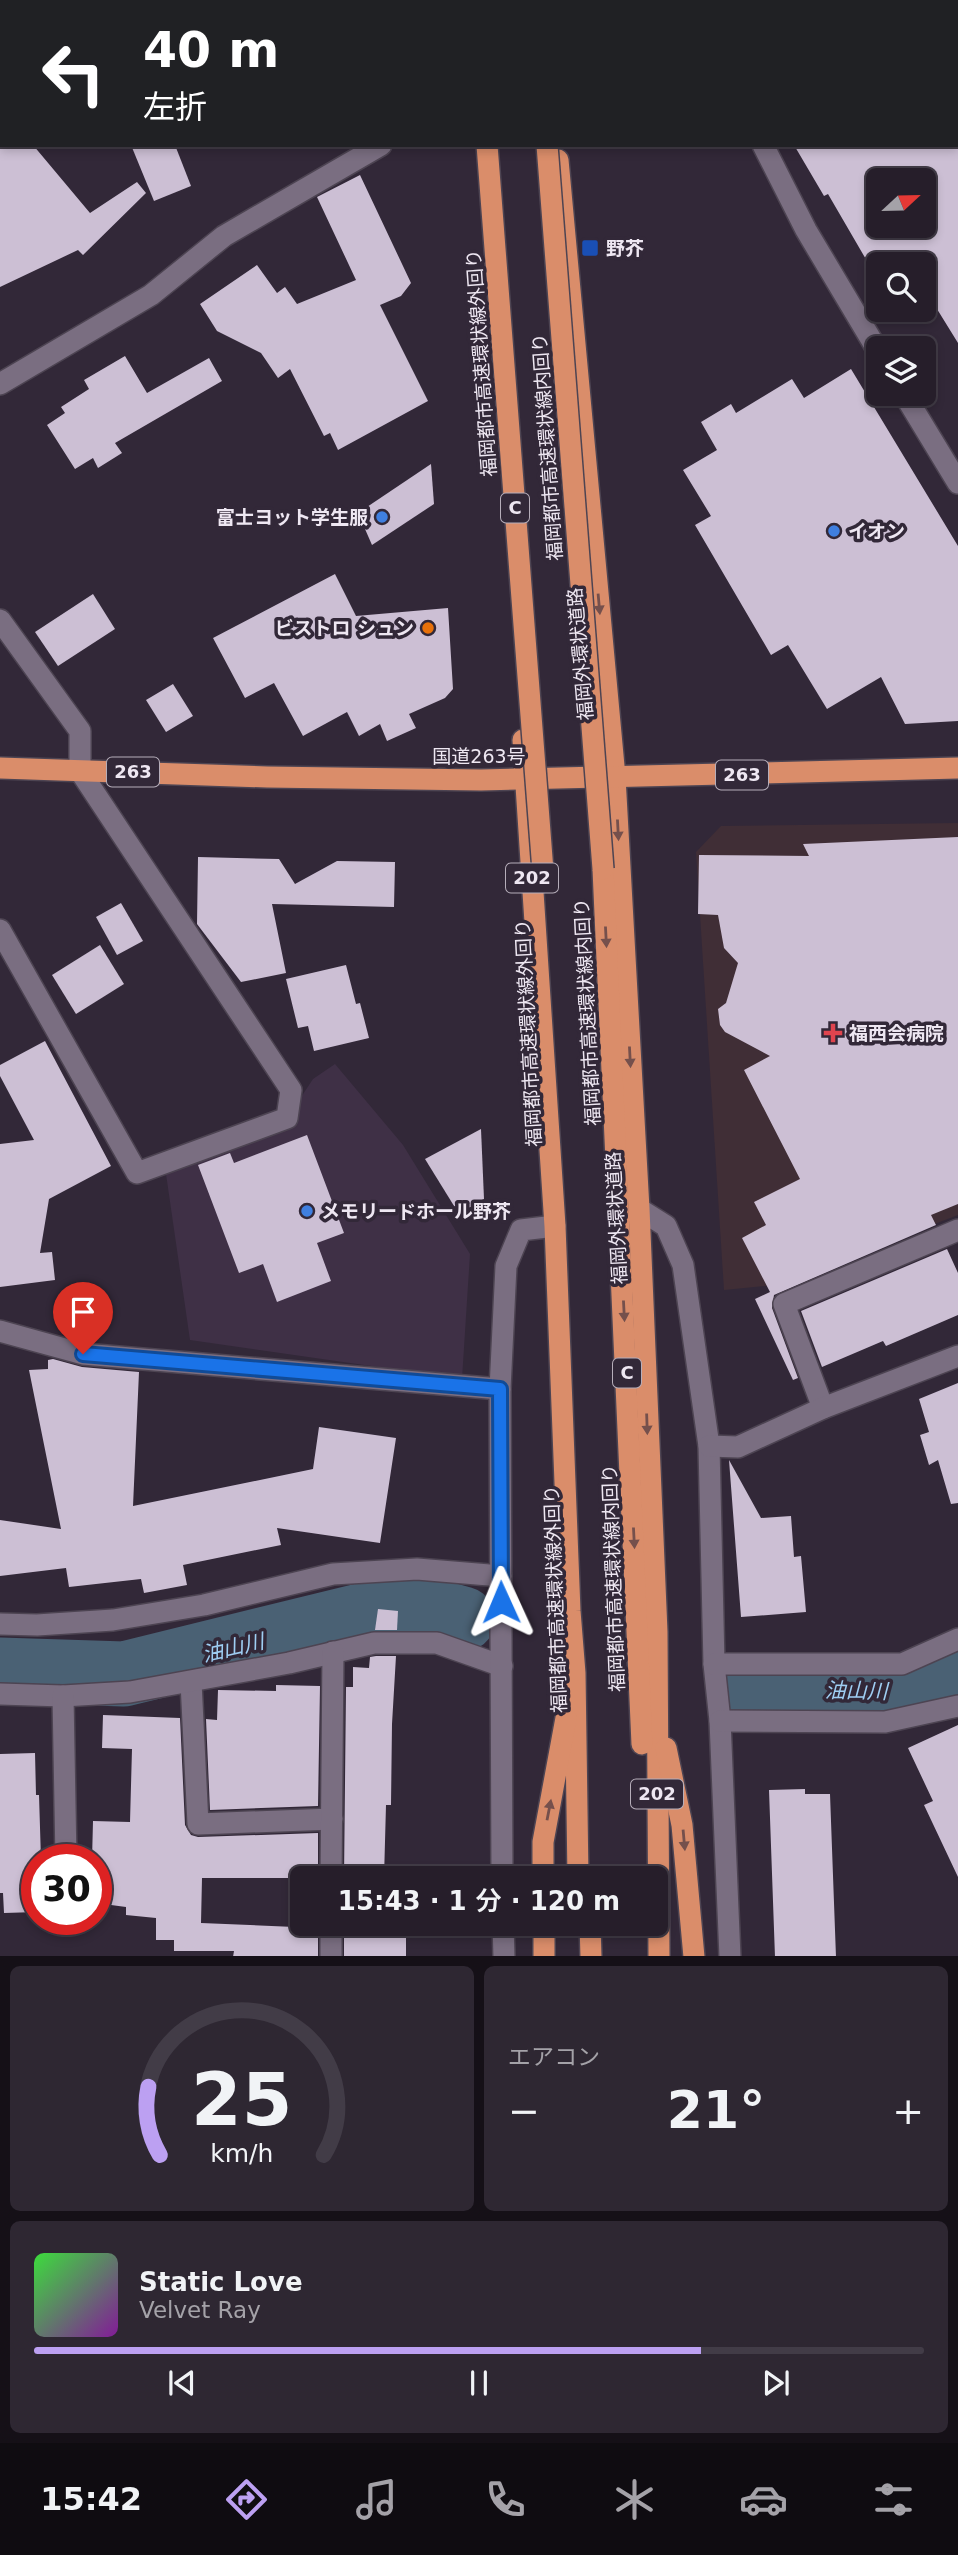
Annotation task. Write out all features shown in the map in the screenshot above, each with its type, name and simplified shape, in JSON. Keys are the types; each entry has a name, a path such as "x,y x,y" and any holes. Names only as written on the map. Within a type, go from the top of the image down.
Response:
{"highway":[{"name":"202","path":"481,147 555,1226 570,1611 575,1673 578,1866"},
{"name":"福岡都市高速環状線外回り","path":"486,147 543,871 579,1609 588,1866"},
{"name":"福岡都市高速環状線内回り","path":"547,147 603,869 637,1591 646,1866"},
{"name":"福岡外環状道路","path":"557,147 615,777 639,1209 657,1632 659,1956"},
{"name":"国道263号","path":"0,768 267,777 525,779 958,768"},
{"path":"543,1866 543,1842 575,1673"},
{"path":"656,1701 682,1825 694,1956"},
{"path":"544,1936 544,1956"},
{"path":"579,1936 579,1956"},
{"path":"590,1936 591,1956"},
{"path":"648,1936 649,1956"}],"street":[{"path":"0,384 151,295 224,236 378,147"},
{"path":"764,147 806,230 869,336"},
{"path":"911,406 958,483"},
{"path":"0,620 80,731 80,771 291,1090 286,1118 137,1173 0,930"},
{"path":"639,1209 666,1226 683,1265 709,1446 714,1664 720,1721 730,1956"},
{"path":"502,1866 500,1389 506,1266 522,1230 555,1226"},
{"path":"823,1408 784,1304 958,1230"},
{"path":"0,1331 83,1354 500,1389"},
{"path":"709,1446 738,1447 823,1408 958,1356"},
{"path":"0,1624 37,1625 113,1620 204,1605 333,1574 417,1569 501,1576"},
{"path":"714,1664 902,1664 958,1639"},
{"path":"0,1694 63,1696 130,1692 289,1663 374,1643 437,1643 502,1660"},
{"path":"331,1866 333,1652"},
{"path":"191,1682 198,1824 332,1819"},
{"path":"63,1696 66,1844"},
{"path":"720,1721 885,1722 958,1706"},
{"path":"331,1936 331,1956"},
{"path":"503,1936 504,1956"}],"shaded area":[{"name":"福西会病院","path":"958,823 958,1215 775,1285 724,1290 696,852 721,826"},
{"name":"メモリードホール野芥","path":"335,1064 403,1145 470,1254 462,1379 190,1340 165,1167 282,1126 313,1079"}],"building":[{"path":"0,147 35,147 90,213 137,182 146,193 83,255 78,250 0,287"},
{"path":"132,147 176,147 191,186 154,201"},
{"path":"795,147 958,147 958,343 936,307 936,252 866,252 866,259 828,194 824,196"},
{"path":"360,175 411,283 401,296 380,305 428,401 338,450 330,433 324,436 290,369 278,378 261,353 217,331 200,304 257,265 277,293 285,287 297,304 356,280 317,197"},
{"path":"125,356 147,393 209,358 222,381 115,443 122,453 98,468 93,458 75,469 47,425 65,413 61,407 89,389 84,380"},
{"name":"イオン","path":"851,369 866,394 866,406 873,406 958,546 958,721 905,724 881,677 827,709 788,645 771,655 695,525 711,516 683,470 717,450 701,422 731,404 736,413 792,379 804,398"},
{"name":"富士ヨット学生服","path":"431,464 434,504 372,545 358,513"},
{"path":"335,574 356,616 448,608 453,689 445,698 409,714 416,728 387,741 380,724 359,736 347,712 303,736 274,683 245,698 213,638"},
{"path":"93,594 115,629 58,666 35,632"},
{"path":"173,684 193,716 166,732 146,700"},
{"name":"福西会病院","path":"958,837 958,1204 931,1215 936,1225 774,1295 772,1308 798,1378 793,1380 755,1299 770,1292 742,1238 766,1225 754,1202 800,1179 744,1070 770,1056 725,1032 720,1025 718,1009 726,1003 738,963 724,948 718,915 698,914 699,855 809,856 803,844"},
{"path":"198,857 279,859 295,884 337,861 395,862 394,907 272,904 286,973 241,982 197,924"},
{"path":"121,903 143,941 117,955 96,917"},
{"path":"100,945 124,984 76,1014 52,975"},
{"path":"346,965 356,1004 360,1003 369,1038 314,1051 308,1026 298,1028 286,979"},
{"path":"45,1041 111,1166 49,1199 40,1253 52,1252 55,1280 0,1287 0,1144 34,1140 0,1076 0,1065"},
{"path":"481,1129 484,1199 459,1214 425,1159"},
{"path":"307,1135 344,1233 317,1243 331,1281 277,1302 263,1264 239,1273 198,1165 230,1153 234,1163"},
{"path":"947,1249 958,1273 958,1315 886,1346 883,1341 822,1367 801,1311"},
{"path":"48,1360 82,1367 139,1372 133,1506 313,1469 319,1427 396,1438 380,1543 277,1528 281,1545 183,1565 187,1585 144,1593 141,1579 69,1587 66,1568 0,1576 0,1520 61,1529 29,1370 48,1369"},
{"path":"958,1383 958,1503 951,1504 938,1460 929,1465 920,1435 929,1432 919,1399"},
{"path":"729,1460 761,1518 791,1516 794,1557 801,1556 806,1612 741,1617"},
{"path":"378,1609 398,1611 397,1630 375,1630"},
{"path":"396,1656 391,1805 386,1805 384,1866 344,1866 346,1687 353,1687 353,1667 369,1668 370,1657"},
{"path":"276,1685 320,1686 318,1806 210,1810 206,1719 217,1720 218,1690 276,1691"},
{"path":"103,1715 180,1718 185,1825 191,1835 198,1837 318,1833 318,1866 290,1866 290,1878 202,1878 201,1923 290,1927 290,1936 318,1936 318,1956 233,1956 234,1951 174,1951 174,1940 156,1940 156,1918 126,1915 126,1907 112,1905 112,1844 92,1844 93,1821 130,1822 132,1749 102,1748"},
{"path":"958,1725 958,1877 924,1805 933,1801 908,1748"},
{"path":"35,1753 41,1844 21,1844 21,1912 4,1913 3,1893 0,1893 0,1754"},
{"path":"805,1789 805,1794 830,1794 836,1956 775,1956 769,1790"},
{"path":"344,1936 406,1936 406,1956 344,1956"}],"waterway":[{"name":"油山川","path":"0,1670 124,1674 360,1616 416,1606 463,1619"},
{"name":"油山川","path":"751,1689 922,1692 958,1677"}],"place":[{"name":"野芥","path":"590,248"},
{"name":"富士ヨット学生服","path":"382,517"},
{"name":"イオン","path":"834,531"},
{"name":"ビストロ シュン","path":"428,628"},
{"name":"福西会病院","path":"833,1033"},
{"name":"メモリードホール野芥","path":"307,1211"}],"route":[{"path":"83,1354 500,1389 501,1602"}]}
